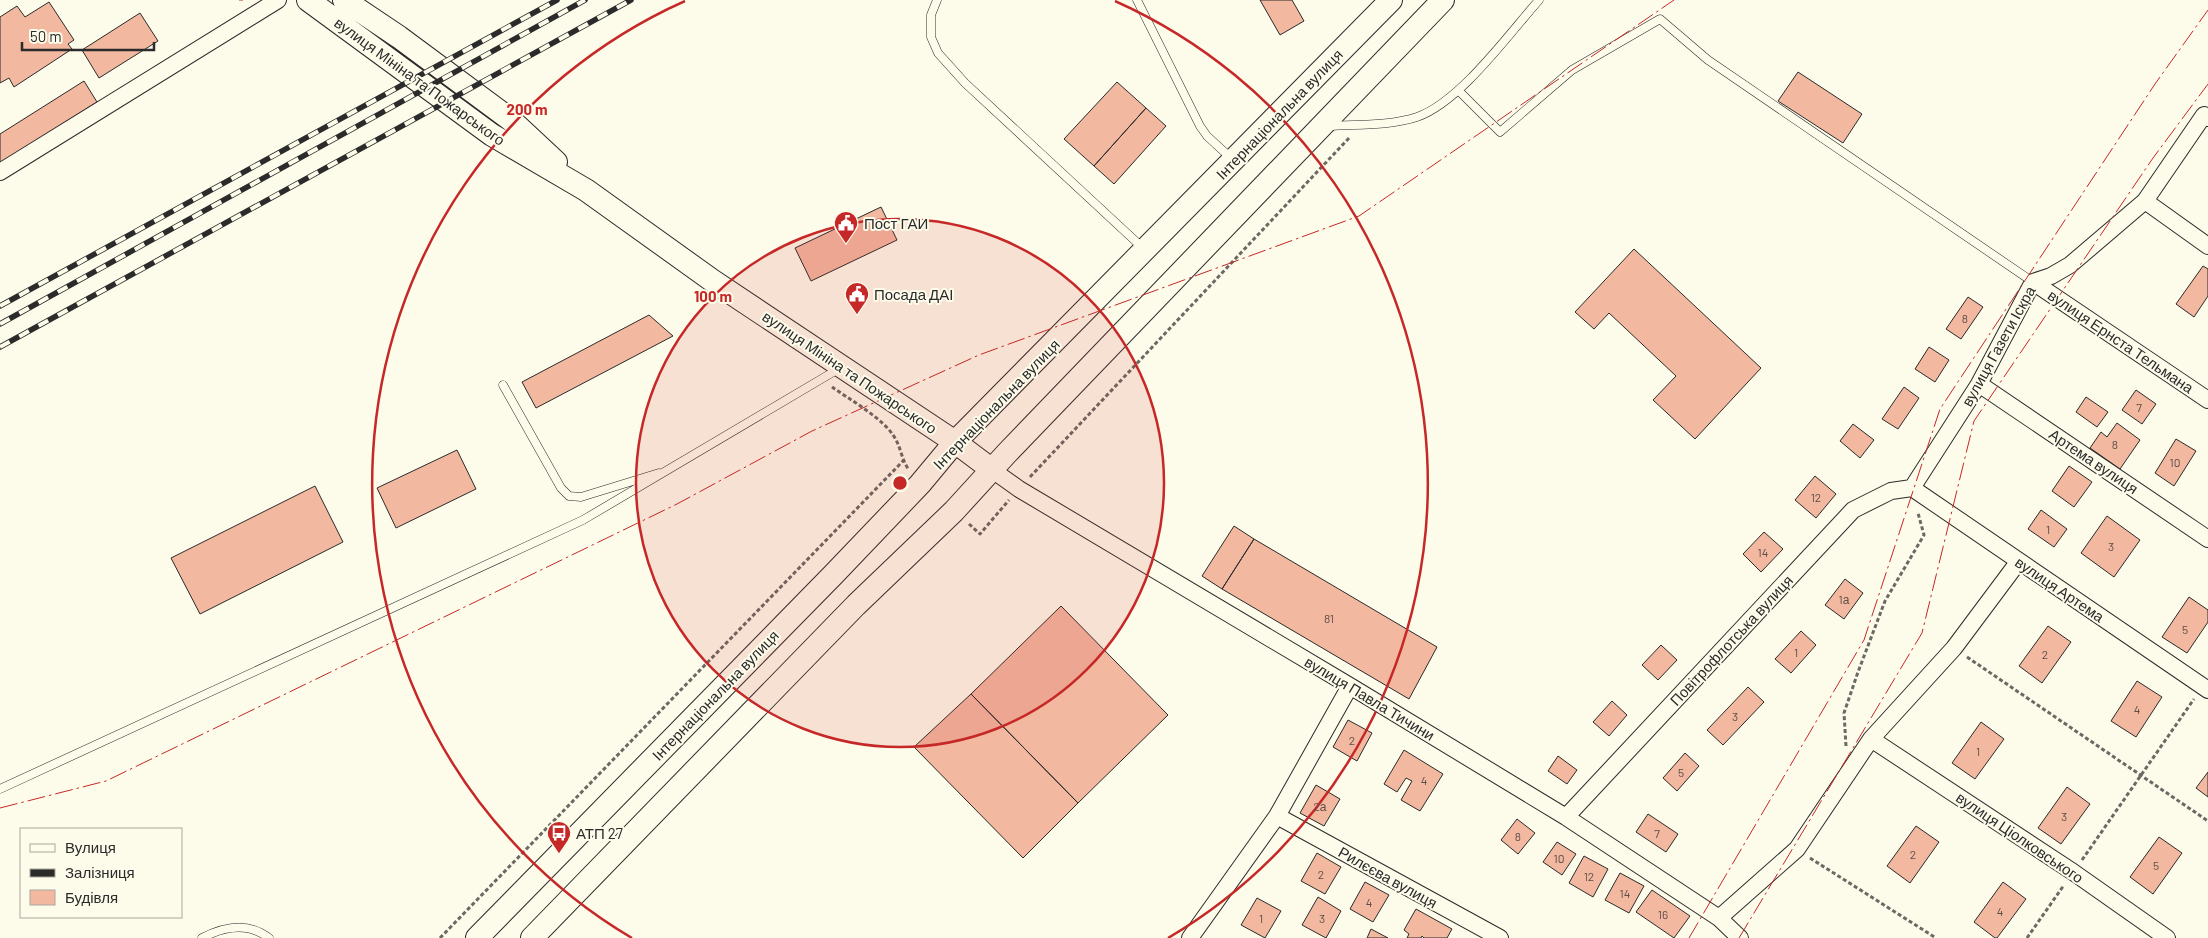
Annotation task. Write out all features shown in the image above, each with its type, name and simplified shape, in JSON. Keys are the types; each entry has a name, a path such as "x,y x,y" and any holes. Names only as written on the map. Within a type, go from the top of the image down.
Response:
{"main road":[{"name":"вулиця Мініна та Пожарського","path":"308,0 492,134 586,190 713,281 955,442 991,469"},
{"name":"вулиця Мініна та Пожарського","path":"344,0 399,37 511,120 586,190"},
{"name":"Інтернаціональна вулиця","path":"477,938 920,484 955,442 1390,0"},
{"path":"532,938 856,605 954,511 991,469 1443,0"}],"street":[{"path":"0,172 278,0"},
{"name":"вулиця Газети Іскра","path":"1912,488 1980,384 2033,282 2051,276 2070,265 2145,201 2206,117"},
{"path":"2145,201 2208,246"},
{"name":"вулиця Ернста Тельмана","path":"2033,282 2208,400"},
{"name":"Артема вулиця","path":"1980,384 2208,539"},
{"name":"вулиця Павла Тичини","path":"991,469 1019,489 1566,817 1719,918 1740,938"},
{"name":"вулиця Артема","path":"1912,488 2205,688"},
{"name":"Повітрофлотська вулиця","path":"1566,817 1853,510 1890,491 1912,488"},
{"path":"1719,918 1797,849 1871,738 1954,648 2019,561"},
{"path":"1193,937 1277,816 1350,686"},
{"name":"вулиця Ціолковського","path":"1871,738 2073,872 2167,938"},
{"name":"Рилєєва вулиця","path":"1277,816 1500,938"}],"lane":[{"path":"937,0 931,15 932,37 938,52 964,83 1146,250"},
{"path":"1137,0 1200,126 1207,136 1234,160"},
{"path":"1320,127 1401,121 1434,109 1459,91 1539,0"},
{"path":"1459,91 1500,132 1572,70 1660,19 1708,60 2033,282"},
{"path":"0,789 583,520 842,368"},
{"path":"503,385 561,488 569,496 582,497 674,468"},
{"path":"202,938 221,928 238,927 252,930 269,938"}],"path":[{"path":"954,511 980,534 1019,489 1362,124"},
{"path":"822,380 870,414 892,434 900,448 903,461 920,484"},
{"path":"440,938 903,461"},
{"path":"1847,774 1844,713 1886,601 1924,536 1912,488"},
{"path":"1954,648 2208,821"},
{"path":"2027,938 2141,775 2205,688"},
{"path":"1797,849 1936,938"}],"building":[{"path":"1260,0 1292,0 1304,21 1280,35"},
{"path":"49,2 74,40 68,44 72,49 14,87 9,78 0,83 0,17 17,6 25,17"},
{"path":"140,13 158,41 99,78 82,50"},
{"path":"1798,72 1862,114 1843,143 1778,101"},
{"path":"84,81 97,102 0,163 0,134"},
{"path":"1117,82 1146,108 1094,166 1064,139"},
{"path":"1146,108 1166,126 1114,184 1094,166"},
{"name":"Пост ГАИ","path":"881,207 897,240 811,281 795,248"},
{"path":"1634,249 1761,368 1695,439 1653,400 1676,376 1609,313 1594,329 1575,312"},
{"path":"2203,266 2208,269 2208,296 2194,317 2176,304"},
{"path":"1968,297 1983,307 1961,339 1946,329"},
{"path":"649,315 673,336 536,408 522,382"},
{"path":"1929,347 1949,360 1935,382 1915,369"},
{"path":"1904,387 1919,398 1898,429 1882,419"},
{"path":"2136,390 2156,404 2142,424 2122,410"},
{"path":"2086,397 2108,412 2097,427 2076,412"},
{"path":"2117,423 2140,440 2120,469 2090,448 2101,432 2107,437"},
{"path":"1853,424 1874,440 1860,458 1840,441"},
{"path":"2176,439 2196,451 2174,486 2155,473"},
{"path":"457,450 476,489 396,528 377,488"},
{"path":"2069,466 2092,482 2074,507 2052,491"},
{"path":"1815,476 1836,494 1816,518 1795,500"},
{"path":"315,486 343,542 200,614 171,558"},
{"path":"2041,510 2067,529 2054,547 2028,529"},
{"path":"2107,516 2140,540 2114,577 2081,553"},
{"path":"1234,526 1254,539 1222,589 1202,576"},
{"path":"1764,532 1783,549 1761,572 1743,554"},
{"path":"1254,539 1437,647 1409,699 1222,589"},
{"path":"1845,579 1863,593 1844,619 1825,605"},
{"path":"2189,597 2208,610 2208,622 2187,653 2162,637"},
{"path":"1061,606 1168,715 1078,803 971,694"},
{"path":"2048,626 2071,642 2042,683 2019,666"},
{"path":"1801,631 1816,645 1791,673 1775,659"},
{"path":"1661,645 1677,660 1658,680 1642,665"},
{"path":"2137,681 2162,697 2136,737 2111,721"},
{"path":"1748,687 1764,702 1723,745 1707,730"},
{"path":"971,694 1078,803 1023,858 914,747"},
{"path":"1612,701 1627,715 1609,736 1593,722"},
{"path":"1348,720 1372,733 1357,761 1333,747"},
{"path":"1981,722 2004,739 1975,779 1952,763"},
{"path":"1404,750 1443,774 1420,811 1401,800 1412,781 1406,778 1397,792 1384,784"},
{"path":"1685,753 1699,766 1677,791 1663,778"},
{"path":"1558,756 1577,770 1567,784 1548,771"},
{"path":"2208,772 2208,797 2196,788"},
{"path":"1316,785 1340,799 1324,826 1300,813"},
{"path":"2067,787 2090,804 2061,844 2038,828"},
{"path":"1648,814 1678,834 1666,852 1636,832"},
{"path":"1517,819 1535,833 1518,854 1501,840"},
{"path":"1916,826 1939,842 1910,883 1887,866"},
{"path":"2159,837 2182,853 2153,894 2130,877"},
{"path":"1557,842 1576,854 1562,875 1543,862"},
{"path":"1317,853 1341,867 1325,894 1301,881"},
{"path":"1584,856 1608,869 1593,897 1569,883"},
{"path":"1620,873 1644,886 1629,913 1605,900"},
{"path":"1365,882 1389,895 1373,922 1350,909"},
{"path":"2003,882 2026,899 1997,938 1995,938 1974,922"},
{"path":"1652,890 1690,916 1674,938 1636,912"},
{"path":"1318,897 1341,911 1326,938 1302,925"},
{"path":"1257,898 1281,911 1265,938 1241,925"},
{"path":"1416,909 1452,929 1447,938 1424,938 1422,936 1421,938 1407,938 1409,934 1404,930"},
{"path":"1371,929 1388,938 1367,938"}],"railway":[{"path":"0,306 557,0"},
{"path":"0,324 585,0"},
{"path":"0,347 631,0"}],"power":[{"path":"0,808 106,781 677,504 812,431 979,355 1359,216 1674,0"},
{"path":"1689,938 1864,640 1940,409 2155,84 2208,10"},
{"path":"1739,938 1922,633 1974,421 2153,158 2208,84"}],"place":[{"name":"Пост ГАИ","path":"846,244"},
{"name":"Посада ДАІ","path":"857,315"},
{"name":"АТП 27","path":"559,854"}]}
